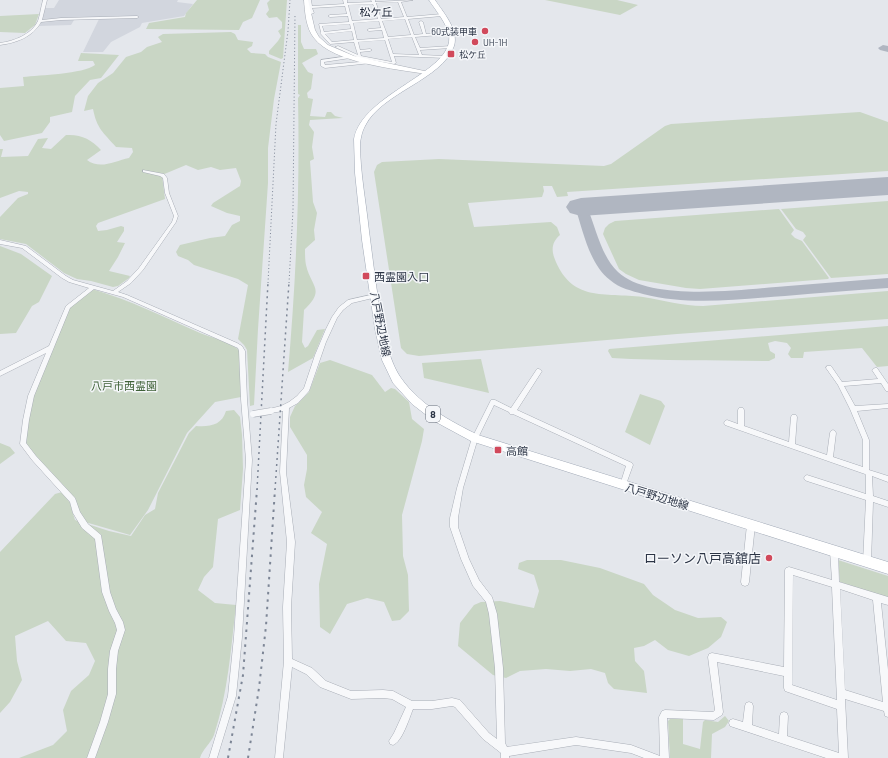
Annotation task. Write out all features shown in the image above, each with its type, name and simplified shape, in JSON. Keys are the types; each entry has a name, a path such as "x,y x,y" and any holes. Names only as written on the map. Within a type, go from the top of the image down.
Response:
{"main road":[{"path":"432,0 451,33 451,47"},
{"name":"八戸野辺地線","path":"451,47 445,57 374,109 363,123 358,134 362,205 382,345 390,368 403,388 439,419 475,438 888,568"}],"street":[{"path":"0,44 14,41 34,29 39,22 45,0"},
{"path":"308,0 312,13 308,14"},
{"path":"308,0 308,14 314,33 322,43 336,52 349,57 426,72"},
{"path":"345,0 360,57"},
{"path":"399,0 421,56"},
{"path":"310,8 374,1 411,0"},
{"path":"337,47 360,57 394,63 374,1"},
{"path":"330,16 349,15"},
{"path":"442,15 320,25 322,33 331,43 451,33"},
{"path":"39,22 61,19 137,17"},
{"path":"421,22 425,35"},
{"path":"369,30 383,29"},
{"path":"322,33 353,30"},
{"path":"419,50 451,47"},
{"path":"358,51 370,50"},
{"path":"392,55 445,57"},
{"path":"349,57 322,61 323,66 373,62"},
{"path":"114,293 129,282 141,270 174,222 176,216 167,193 165,178 162,175 145,170"},
{"path":"0,242 24,247 64,277 152,307 240,347 242,351 249,414 249,460 238,637 232,696 213,758"},
{"path":"91,758 112,694 114,651 121,630 106,592 98,537 85,526 77,513 73,500 23,444 31,396 68,307 93,287"},
{"path":"249,414 286,408 302,396 307,389 329,328 337,312 347,303 374,296"},
{"path":"0,374 52,347"},
{"path":"829,368 840,384 853,409 866,440 867,472 869,475 870,498 867,562"},
{"path":"874,370 888,389"},
{"path":"512,412 539,371"},
{"path":"840,384 882,381"},
{"path":"505,755 501,744 499,668 493,614 488,600 476,582 465,559 454,527 458,496 475,438 493,402 630,465 623,485"},
{"path":"853,409 888,406"},
{"path":"279,758 288,662 287,607 291,542 283,472 286,408"},
{"path":"741,410 741,428"},
{"path":"792,446 794,416"},
{"path":"728,423 888,479"},
{"path":"830,459 833,433"},
{"path":"807,478 888,504"},
{"path":"745,582 751,525"},
{"path":"834,551 844,758"},
{"path":"841,706 788,688 789,570 888,600"},
{"path":"877,597 888,713"},
{"path":"666,758 663,717 665,714 714,716 719,712 712,658 787,672"},
{"path":"288,662 309,671 323,684 351,695 393,695 411,705 452,702 457,703 505,755"},
{"path":"841,693 888,707"},
{"path":"393,741 397,736 411,705"},
{"path":"747,728 749,706"},
{"path":"783,739 784,716"},
{"path":"733,723 840,758"},
{"path":"505,755 576,741 631,748 657,758"}],"shaded area":[{"path":"59,0 178,0 177,2 193,4 184,16 142,23 140,27 111,42 103,52 83,52 99,19 74,20 71,25 39,26 44,8 54,8"}],"green space":[{"path":"197,0 260,0 252,18 243,22 239,30 146,29 149,23 185,17 186,13"},
{"path":"270,0 287,0 283,58 281,59 269,54 269,51 281,36 278,31 282,28 282,22 277,17 269,18 266,14 269,10 267,3"},
{"path":"545,0 617,0 638,5 620,15"},
{"path":"39,14 35,25 25,33 0,32 0,16"},
{"path":"298,25 301,25 301,42 304,49 316,49 318,54 302,63 308,72 313,74 311,89 307,93 308,98 313,99 310,116 325,117 327,112 331,112 335,116 343,118 310,120 309,125 314,132 312,147 314,159 310,161 313,202 317,213 314,230 315,240 305,249 305,255 308,272 316,292 311,303 304,310 302,342 305,348 308,346 317,330 325,329 313,358 288,372 298,201 298,98 300,95 298,94"},
{"path":"231,32 235,34 238,40 253,42 252,46 247,49 251,53 265,54 268,57 281,62 274,99 268,148 268,183 254,405 250,406 247,350 238,339 248,285 238,279 194,265 188,260 178,256 176,252 180,245 225,236 232,225 240,221 240,216 227,213 211,206 213,203 240,186 241,181 236,168 220,170 211,167 198,170 186,165 162,175 165,199 98,223 96,226 98,231 121,226 124,227 124,231 117,242 125,243 109,271 130,276 118,286 113,287 77,279 64,273 26,244 0,239 0,217 18,198 28,194 28,192 19,191 0,198 0,149 3,149 1,157 28,156 38,139 48,138 42,148 51,149 66,135 76,135 85,138 101,150 87,160 92,163 102,165 129,158 133,152 132,148 116,147 99,126 93,109 84,111 88,96 98,83 113,73 126,57 162,42 158,37 163,34"},
{"path":"81,53 119,55 101,78 90,80 75,96 72,112 50,117 50,122 42,133 4,141 0,135 0,88 24,86 23,77 71,72 95,65 93,61 78,61"},
{"path":"860,112 888,122 888,171 567,192 568,196 557,197 552,186 543,186 544,191 542,197 468,203 474,227 551,222 557,227 560,235 554,242 554,257 561,272 579,289 602,294 643,297 696,306 888,291 888,319 677,334 419,356 407,354 401,348 374,172 377,165 382,162 439,159 604,166 611,164 665,126 671,124"},
{"path":"888,201 888,274 831,278 803,240 806,236 803,232 796,229 781,209"},
{"path":"779,209 794,230 791,234 795,238 802,241 829,278 828,279 700,289 639,280 619,269 603,234 605,228 615,221"},
{"path":"0,246 21,254 52,276 39,302 32,306 16,333 0,334"},
{"name":"八戸市西霊園","path":"92,289 106,293 225,342 239,350 240,354 241,397 215,402 187,433 148,510 130,535 85,522 25,445 25,435 33,397 39,379 71,306"},
{"path":"888,326 888,366 877,367 862,348 804,352 803,358 791,358 788,354 791,348 787,343 775,341 768,343 770,351 775,354 775,358 769,361 612,358 608,351 609,349"},
{"path":"481,359 489,393 424,378 422,363"},
{"path":"330,360 372,375 385,392 391,388 395,389 409,402 412,419 424,429 402,515 403,556 408,575 409,611 400,620 392,621 384,602 367,598 347,604 330,634 320,627 319,584 327,544 311,533 322,512 306,497 304,485 307,469 307,455 290,427 290,417 295,406 309,392 320,363"},
{"path":"640,394 661,401 665,406 650,445 625,432"},
{"path":"234,410 240,417 242,435 243,469 240,510 218,519 213,567 204,577 198,590 215,603 236,605 226,687 213,738 200,758 19,758 53,745 67,731 63,710 71,691 89,675 95,661 86,643 66,641 48,621 15,636 17,661 22,680 10,702 0,713 0,552 55,494 62,492 70,503 75,520 109,531 131,536 145,515 155,509 158,493 189,433 196,426 215,424 222,419 226,411"},
{"path":"0,443 10,447 15,453 0,464"},
{"path":"527,560 561,560 600,568 644,584 653,595 675,610 698,618 721,617 727,622 721,637 708,648 689,656 668,650 655,640 644,646 634,648 635,661 644,671 647,693 614,689 608,683 605,673 591,669 570,671 546,669 520,671 506,678 493,675 458,646 460,623 474,605 481,602 500,601 534,608 539,591 534,575 518,569 519,563"},
{"path":"838,560 888,576 888,598 840,582"},
{"path":"725,716 729,721 725,727 712,734 711,758 670,758 668,721 670,719 683,718 683,744 700,749 703,722 705,720 718,722"}],"taxiway":[{"path":"883,48 888,49"},
{"path":"581,207 596,247 607,269 615,277 625,283 652,292 681,296 705,297 888,283"}],"runway":[{"path":"581,207 888,186"}],"railway":[{"path":"268,283 276,124 288,31 290,0"},
{"path":"289,283 293,210 295,14"},
{"path":"257,490 268,282"},
{"path":"275,490 289,282"},
{"path":"228,758 243,675 257,489"},
{"path":"248,758 259,688 266,626 275,489"}],"place":[{"name":"60式装甲車","path":"485,31"},
{"name":"UH-1H","path":"475,42"},
{"name":"松ケ丘","path":"451,54"},
{"name":"西霊園入口","path":"366,276"},
{"name":"高館","path":"498,450"},
{"name":"ローソン八戸高舘店","path":"769,558"}],"district":[{"name":"松ケ丘","path":"376,11"}]}
